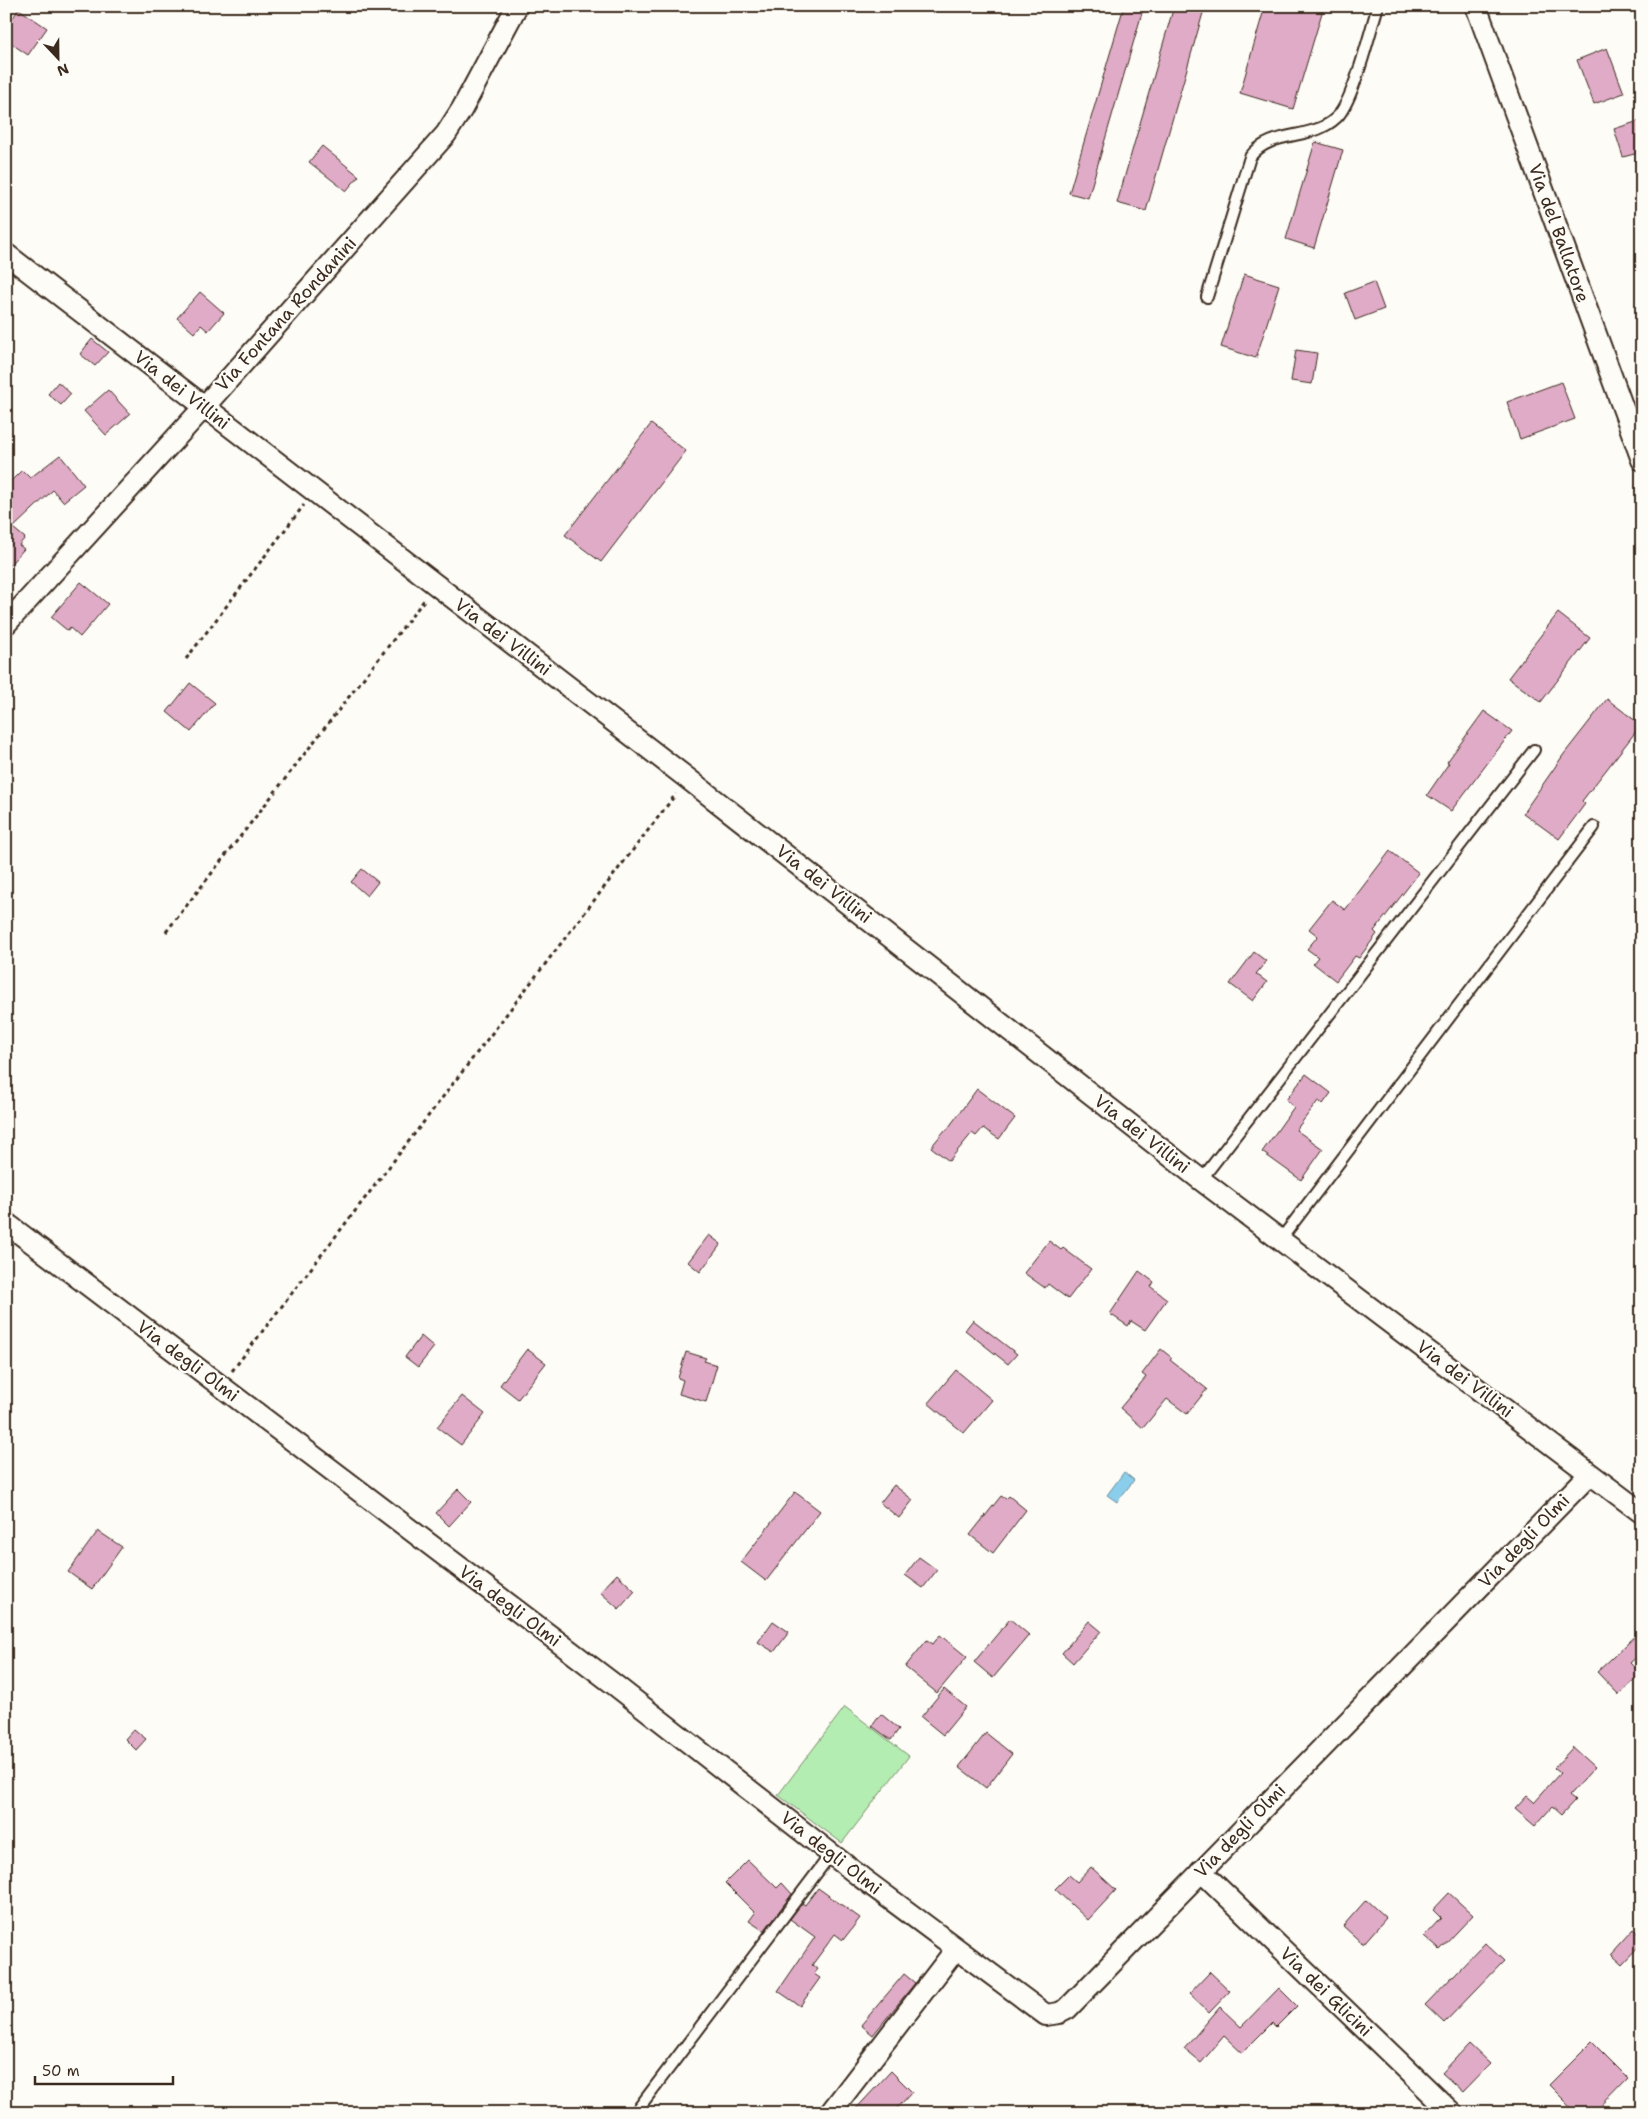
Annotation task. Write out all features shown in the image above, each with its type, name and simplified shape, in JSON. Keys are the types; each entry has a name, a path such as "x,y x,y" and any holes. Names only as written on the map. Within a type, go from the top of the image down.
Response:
{"street":[{"name":"Via Fontana Rondanini","path":"6,624 204,407 446,134 462,109 517,6"},
{"name":"Via del Ballatore","path":"1476,6 1642,460"},
{"name":"Via dei Villini","path":"6,254 688,778 1200,1180 1282,1239 1589,1475 1642,1513"},
{"name":"Via degli Olmi","path":"6,1223 611,1682 956,1949 1043,2014 1050,2016 1067,2009 1589,1475"},
{"name":"Via dei Glicini","path":"1200,1871 1452,2113"},
{"path":"830,2113 956,1949"}],"lane":[{"path":"1207,297 1250,156 1262,145 1278,138 1319,128 1336,119 1342,112 1349,98 1378,6"},
{"path":"1200,1180 1534,750"},
{"path":"1282,1239 1594,827"},
{"path":"636,2113 831,1854"}],"path":[{"path":"186,659 314,492"},
{"path":"166,932 436,585"},
{"path":"221,1386 688,778"}],"green space":[{"path":"845,1707 909,1756 842,1843 778,1795"}],"water":[{"path":"1124,1472 1134,1480 1117,1502 1107,1495"}],"building":[{"path":"1124,6 1144,6 1088,198 1069,193"},
{"path":"1174,6 1205,6 1146,211 1117,203"},
{"path":"1265,6 1324,6 1293,109 1240,93"},
{"path":"19,9 47,28 28,55 6,40 6,27"},
{"path":"1607,48 1624,93 1594,104 1577,60"},
{"path":"1642,120 1642,152 1623,157 1614,129"},
{"path":"1315,142 1343,150 1314,248 1286,239"},
{"path":"322,146 359,176 346,191 309,162"},
{"path":"1244,274 1279,285 1256,358 1221,347"},
{"path":"1374,282 1384,309 1355,320 1345,293"},
{"path":"200,292 224,313 208,331 201,325 194,333 177,318"},
{"path":"92,339 108,352 95,366 80,354"},
{"path":"1296,350 1317,353 1312,384 1291,381"},
{"path":"58,382 71,394 61,405 48,394"},
{"path":"1561,382 1575,419 1520,439 1507,402"},
{"path":"108,390 130,414 106,435 84,411"},
{"path":"651,424 686,451 601,562 565,535"},
{"path":"60,455 84,485 63,502 53,490 13,528 25,538 19,545 24,549 6,569 6,486 22,470 30,478"},
{"path":"81,582 108,604 80,637 70,628 68,631 51,617"},
{"path":"1558,613 1590,638 1541,702 1508,678"},
{"path":"190,683 215,703 191,732 167,712"},
{"path":"1607,699 1641,725 1582,801 1585,804 1559,839 1523,813 1564,754"},
{"path":"1484,711 1512,731 1451,811 1427,795 1449,763 1447,762"},
{"path":"1390,851 1419,873 1374,931 1377,934 1359,958 1355,956 1336,981 1313,963 1318,957 1307,949 1318,936 1309,929 1332,900 1345,910"},
{"path":"362,869 378,882 367,896 351,882"},
{"path":"1254,952 1266,961 1256,974 1267,982 1253,1001 1230,984"},
{"path":"1306,1074 1331,1093 1323,1104 1318,1101 1296,1130 1323,1149 1301,1180 1262,1152 1294,1107 1286,1100"},
{"path":"977,1089 1015,1118 999,1139 983,1128 976,1136 972,1133 949,1161 931,1147 946,1131"},
{"path":"709,1235 721,1244 700,1272 688,1262"},
{"path":"1049,1241 1061,1250 1063,1248 1091,1269 1068,1299 1048,1284 1045,1288 1024,1273"},
{"path":"1139,1271 1154,1282 1151,1287 1167,1299 1145,1330 1131,1321 1128,1326 1110,1314"},
{"path":"973,1320 1017,1354 1008,1364 965,1330"},
{"path":"421,1336 434,1347 418,1367 405,1357"},
{"path":"527,1349 546,1363 518,1399 500,1385"},
{"path":"1161,1349 1172,1358 1170,1360 1207,1389 1187,1414 1167,1399 1143,1428 1120,1408 1146,1377 1142,1374"},
{"path":"686,1352 706,1358 704,1361 717,1365 706,1402 679,1394 683,1380 678,1378"},
{"path":"956,1370 992,1400 964,1433 928,1403"},
{"path":"462,1396 485,1414 461,1445 437,1427"},
{"path":"894,1485 913,1500 899,1518 880,1503"},
{"path":"458,1489 471,1502 449,1526 436,1513"},
{"path":"795,1492 820,1511 766,1581 741,1562"},
{"path":"1001,1496 1006,1499 1009,1496 1026,1510 993,1553 970,1535"},
{"path":"98,1531 122,1547 92,1589 68,1572"},
{"path":"919,1557 937,1570 923,1588 905,1575"},
{"path":"617,1574 635,1591 619,1609 600,1592"},
{"path":"1010,1619 1029,1635 993,1678 974,1662"},
{"path":"773,1621 789,1632 774,1652 758,1642"},
{"path":"1089,1621 1101,1631 1073,1663 1062,1653"},
{"path":"1642,1630 1642,1652 1630,1663 1641,1674 1619,1695 1597,1672"},
{"path":"940,1635 967,1657 937,1693 905,1667 927,1640 933,1644"},
{"path":"944,1689 966,1707 943,1735 921,1717"},
{"path":"881,1714 899,1729 891,1740 872,1726"},
{"path":"134,1729 146,1739 136,1750 125,1739"},
{"path":"986,1733 1012,1754 986,1788 959,1767"},
{"path":"1573,1747 1595,1767 1569,1795 1575,1800 1561,1815 1552,1807 1535,1826 1515,1809 1527,1796 1534,1802 1560,1773 1554,1768"},
{"path":"748,1860 777,1888 782,1883 792,1894 764,1931 749,1921 755,1913 725,1883"},
{"path":"1091,1867 1116,1890 1088,1920 1055,1889 1069,1875 1077,1882"},
{"path":"818,1888 860,1918 843,1940 835,1934 812,1965 818,1969 814,1974 820,1978 800,2006 778,1991 815,1937 790,1919 802,1903 805,1905"},
{"path":"1449,1893 1473,1915 1440,1950 1424,1936 1441,1918 1433,1910"},
{"path":"1366,1900 1386,1918 1363,1944 1343,1926"},
{"path":"1633,1929 1642,1937 1642,1944 1623,1964 1611,1953"},
{"path":"1485,1943 1504,1961 1444,2023 1425,2005"},
{"path":"1210,1972 1230,1991 1209,2013 1189,1994"},
{"path":"904,1974 915,1983 873,2035 861,2025"},
{"path":"1279,1988 1297,2006 1276,2027 1272,2023 1242,2053 1224,2036 1201,2063 1184,2049 1220,2007 1241,2027"},
{"path":"1592,2042 1628,2078 1594,2113 1577,2113 1549,2085"},
{"path":"1469,2044 1490,2064 1463,2092 1442,2073"},
{"path":"891,2071 912,2092 893,2113 852,2113"}]}
